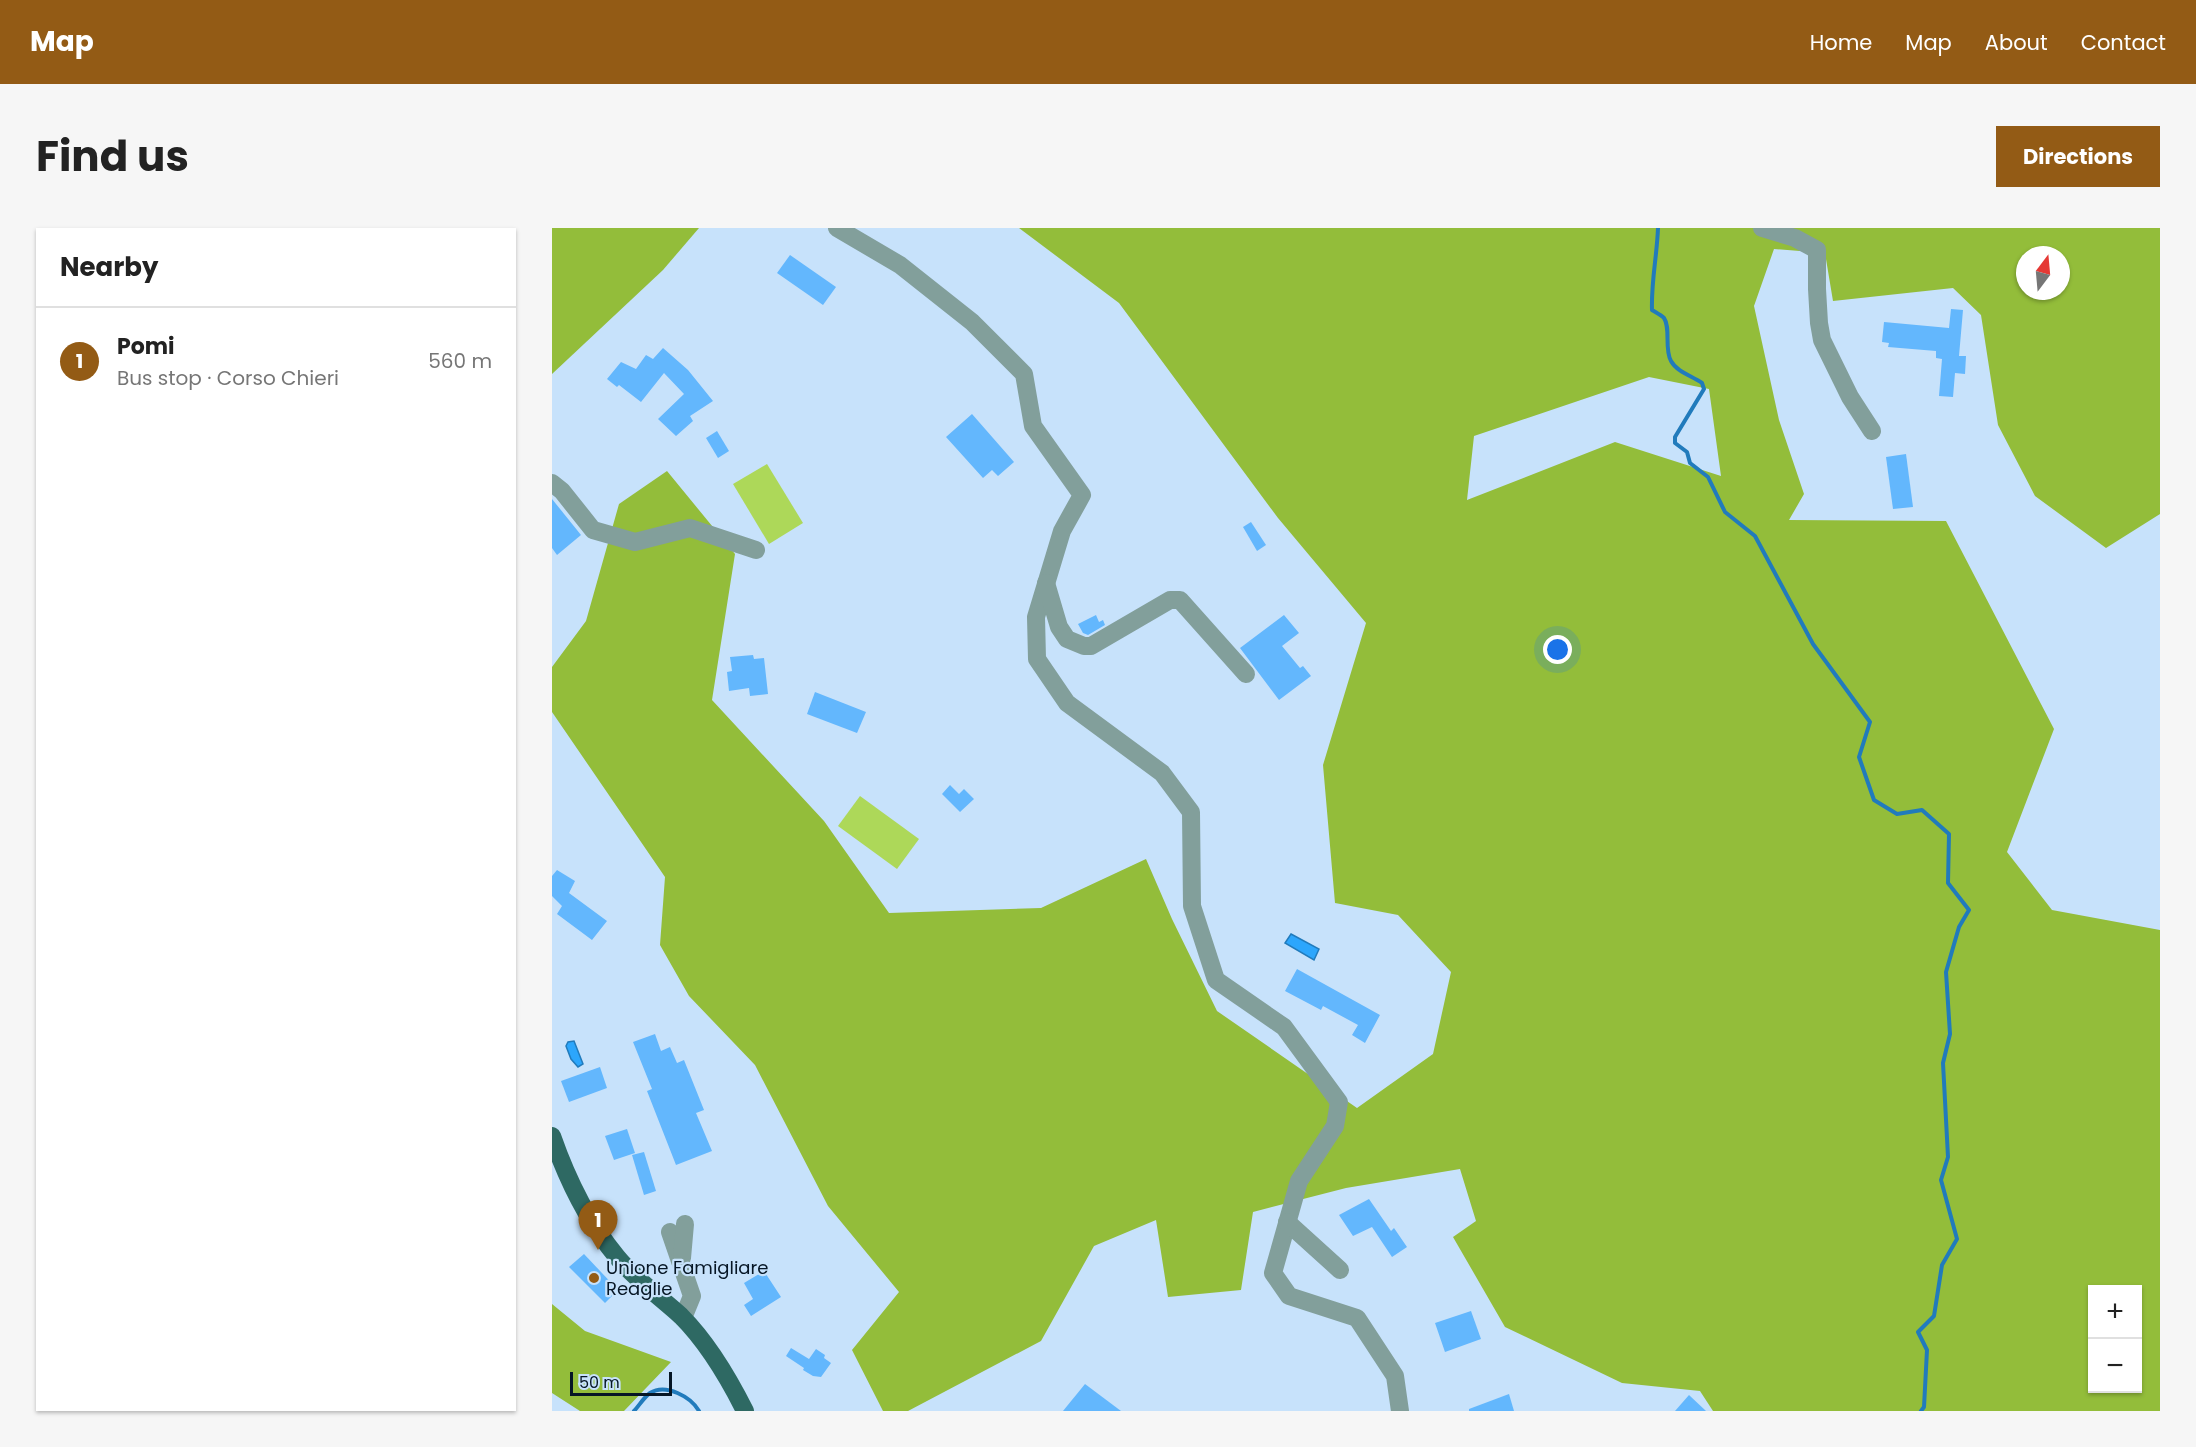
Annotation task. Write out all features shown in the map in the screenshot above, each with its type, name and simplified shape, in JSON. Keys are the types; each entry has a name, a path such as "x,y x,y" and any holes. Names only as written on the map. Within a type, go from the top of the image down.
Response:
{"main road":[{"path":"552,1136 569,1181 605,1241 618,1259 683,1318 707,1347 729,1379 745,1411"}],"street":[{"path":"837,228 900,265 972,322 1024,374 1033,426 1082,495 1062,531 1036,617 1037,659 1067,703 1162,773 1191,812 1192,906 1216,980 1284,1027 1339,1102 1335,1126 1299,1181 1273,1273 1289,1296 1357,1318 1395,1376 1400,1411"},
{"path":"1762,228 1795,238 1817,250 1817,289 1822,340 1850,398 1872,432"},
{"path":"552,483 562,491 593,530 635,542 690,528 756,550"},
{"path":"1046,584 1059,627 1067,639 1075,644 1091,646 1170,600 1180,600 1246,674"},
{"path":"1287,1222 1340,1270"},
{"path":"677,1228 681,1262 692,1296 683,1318"}],"green space":[{"path":"552,228 699,228 663,270 552,374"},
{"path":"1019,228 2160,228 2160,514 2106,548 2035,496 1998,425 1981,315 1953,288 1833,301 1825,253 1774,249 1754,306 1779,420 1804,494 1789,520 1946,521 2054,729 2007,852 2052,910 2160,930 2160,1411 1713,1411 1700,1391 1622,1383 1505,1327 1453,1237 1476,1221 1460,1169 1346,1188 1253,1212 1241,1290 1168,1297 1156,1220 1094,1246 1041,1341 908,1411 883,1411 852,1350 899,1292 828,1206 755,1065 689,996 660,945 665,877 552,712 552,667 586,621 619,504 667,471 735,554 712,700 824,821 889,913 1041,908 1146,859 1172,919 1217,1011 1357,1108 1433,1054 1451,972 1398,915 1335,903 1323,765 1366,623 1278,518 1119,303","holes":["1649,377 1709,389 1721,476 1615,442 1467,500 1474,436"]},
{"path":"767,464 803,523 769,544 733,484"},
{"path":"860,796 919,839 897,869 838,826"},
{"path":"552,1304 585,1331 671,1362 624,1411 580,1411 552,1393"}],"water":[{"path":"1291,934 1319,949 1314,960 1285,943"},
{"path":"574,1041 583,1064 578,1067 571,1059 566,1046 568,1042"}],"building":[{"path":"790,255 836,287 823,305 777,273"},
{"path":"1951,309 1963,310 1959,356 1966,356 1965,374 1955,373 1953,397 1939,396 1942,359 1936,358 1936,351 1888,347 1889,343 1882,342 1884,322 1949,328"},
{"path":"663,348 688,370 713,401 690,416 693,421 676,436 658,419 684,394 664,373 641,402 607,379 621,362 636,369 646,355 653,359"},
{"path":"972,414 1014,462 998,476 992,470 983,478 946,437"},
{"path":"717,431 729,451 718,458 706,438"},
{"path":"1906,454 1913,507 1893,509 1886,457"},
{"path":"552,499 581,535 557,555 552,548"},
{"path":"1251,522 1266,545 1257,551 1243,527"},
{"path":"1096,615 1099,622 1103,620 1105,625 1088,635 1083,633 1078,624"},
{"path":"1284,615 1299,633 1282,646 1300,668 1303,666 1311,676 1279,700 1240,648"},
{"path":"753,655 754,659 764,658 768,694 750,696 749,688 729,691 727,672 732,671 730,657"},
{"path":"815,692 866,712 857,733 807,714"},
{"path":"950,785 959,794 964,789 974,799 960,812 942,794"},
{"path":"557,870 575,881 569,893 607,921 592,940 557,914 562,906 552,896 552,876"},
{"path":"1297,969 1380,1015 1365,1043 1352,1035 1358,1025 1323,1006 1321,1010 1285,991"},
{"path":"655,1034 661,1051 670,1047 677,1063 684,1060 704,1110 696,1113 712,1151 676,1165 647,1091 652,1089 633,1042"},
{"path":"600,1067 607,1088 569,1102 561,1081"},
{"path":"627,1129 635,1153 614,1160 605,1136"},
{"path":"644,1152 656,1191 644,1195 632,1155"},
{"path":"1369,1199 1391,1231 1394,1228 1407,1247 1392,1257 1372,1227 1353,1236 1339,1215"},
{"name":"Unione Famigliare Reaglie","path":"584,1254 618,1290 605,1303 569,1267"},
{"path":"764,1271 781,1297 751,1316 744,1305 753,1299 744,1283"},
{"path":"1471,1311 1481,1339 1445,1352 1435,1323"},
{"path":"791,1348 809,1359 816,1349 831,1363 821,1377 813,1376 786,1356"},
{"path":"1085,1384 1121,1411 1063,1411"},
{"path":"1509,1394 1514,1411 1469,1411 1469,1409"},
{"path":"1689,1395 1706,1411 1675,1411"}],"waterway":[{"path":"1658,228 1652,310 1663,317 1666,322 1671,361 1681,371 1702,383 1704,389 1675,437 1675,443 1687,452 1690,463 1708,477 1725,512 1755,536 1813,644 1870,722 1859,757 1874,800 1897,814 1922,810 1949,834 1948,883 1969,910 1959,927 1946,972 1950,1034 1943,1063 1948,1157 1941,1180 1957,1239 1942,1265 1934,1316 1918,1332 1927,1350 1924,1407 1921,1411"},
{"path":"634,1411 650,1393 656,1390 677,1393 690,1401 699,1411"}],"place":[{"name":"Pomi","path":"598,1250"},
{"name":"Unione Famigliare Reaglie","path":"594,1278"}]}
